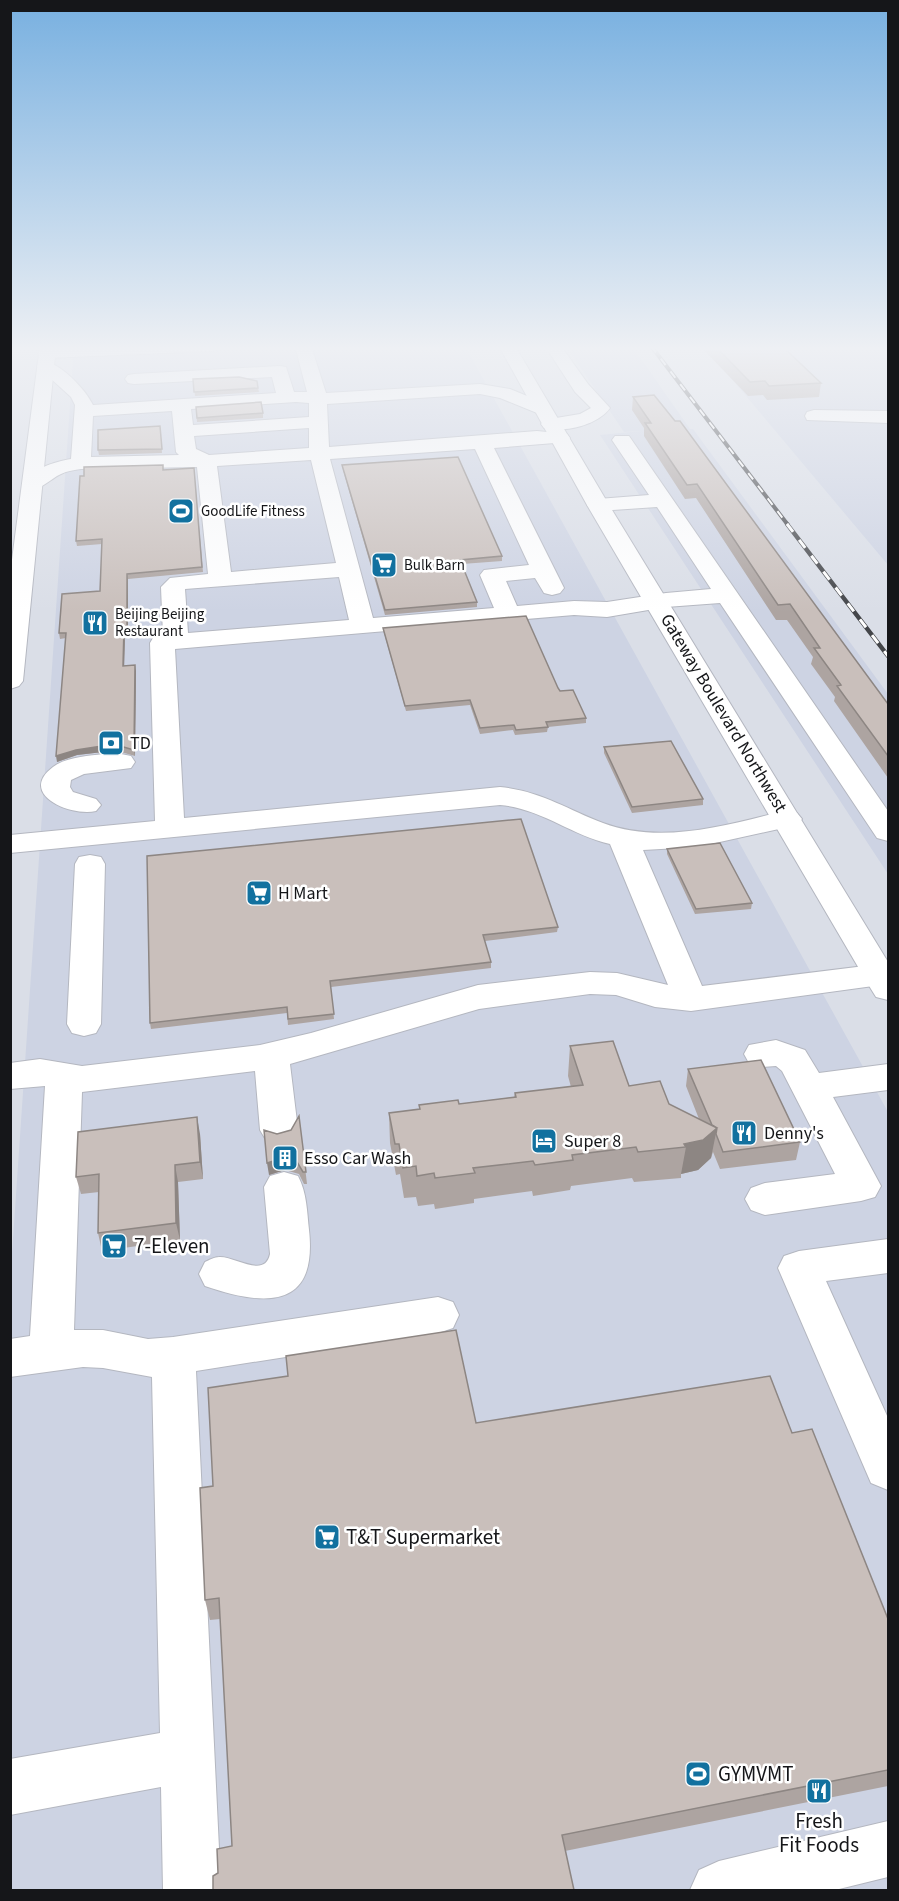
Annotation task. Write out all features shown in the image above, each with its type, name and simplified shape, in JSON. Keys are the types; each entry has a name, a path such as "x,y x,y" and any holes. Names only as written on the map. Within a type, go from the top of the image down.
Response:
{"main road":[{"path":"10,681 38,435"},
{"path":"81,463 85,435"},
{"path":"89,435 93,448 100,452 165,448 172,435"},
{"path":"179,435 186,452 206,461"},
{"path":"318,435 319,453 363,626"},
{"path":"474,435 482,442 543,571 569,609"},
{"path":"32,484 56,468 81,463 206,461 482,442 505,443 530,435"},
{"name":"Gateway Boulevard Northwest","path":"557,435 885,982"},
{"path":"622,440 888,832"},
{"path":"206,461 220,579"},
{"path":"598,505 663,500"},
{"path":"176,642 173,587 183,582 348,569"},
{"path":"509,614 492,575 543,571"},
{"path":"170,829 162,643 569,609 594,611 628,609 657,601 728,595"},
{"path":"86,805 67,800 59,795 56,789 58,777 70,768 167,757"},
{"path":"10,844 506,796 531,800 597,830 640,841 655,842 729,833 787,819"},
{"path":"622,836 691,999"},
{"path":"84,1024 90,864"},
{"path":"10,1076 40,1072 64,1078 82,1079 271,1056 457,1002 495,994 602,982 656,995 691,999 885,982"},
{"path":"762,1054 782,1053 791,1057 811,1087 861,1186 765,1199"},
{"path":"271,1056 279,1130"},
{"path":"811,1087 888,1077"},
{"path":"64,1078 31,1355 83,1348 103,1349 148,1358 172,1356 438,1315"},
{"path":"220,1274 252,1284 274,1281 284,1274 291,1263 284,1187"},
{"path":"888,1256 799,1268 888,1468"},
{"path":"172,1356 192,1890"},
{"path":"10,1787 186,1755"},
{"path":"719,1890 888,1849"}],"shaded area":[{"path":"68,435 514,435 888,1112 888,1890 10,1890 11,1268"},
{"path":"600,435 697,435 888,694 888,874"},
{"path":"779,435 888,435 888,565"}],"building":[{"path":"98,435 161,435 162,449 98,450"},
{"path":"653,435 690,435 888,704 888,756 837,686 841,685 814,648 820,648 790,604 778,605 697,484 687,485"},
{"path":"458,457 502,556 460,560 477,602 385,610 342,465"},
{"path":"163,465 163,470 194,468 202,567 127,574 127,628 124,628 123,666 135,665 134,750 120,746 102,746 56,756 66,633 59,633 62,594 100,591 102,539 76,541 80,476 84,476 84,467"},
{"path":"526,616 558,688 560,691 573,690 586,718 546,722 548,727 516,730 514,725 480,728 470,700 405,706 383,628"},
{"path":"671,741 703,799 632,807 604,747"},
{"path":"521,819 558,927 483,935 491,962 330,981 334,1014 288,1019 287,1007 150,1023 147,856"},
{"path":"720,843 752,903 696,909 667,849"},
{"path":"613,1041 629,1086 660,1081 669,1104 717,1128 703,1140 684,1144 686,1147 638,1152 636,1147 572,1155 573,1160 535,1165 533,1161 473,1168 475,1173 435,1178 434,1173 417,1176 416,1166 403,1168 399,1144 395,1144 389,1113 420,1109 419,1105 458,1100 459,1104 516,1097 515,1093 583,1085 570,1046"},
{"name":"Denny's","path":"761,1060 800,1142 723,1152 716,1134 717,1128 712,1125 688,1069"},
{"path":"299,1116 306,1172 303,1172 297,1162 283,1158 267,1163 264,1130 277,1134 291,1130"},
{"path":"197,1117 200,1162 175,1165 176,1223 98,1233 99,1174 76,1177 78,1132"},
{"path":"456,1330 476,1423 770,1376 792,1433 812,1429 888,1619 888,1770 562,1835 574,1890 213,1890 213,1876 218,1873 217,1849 232,1846 219,1598 205,1600 200,1488 213,1486 208,1388 288,1376 286,1356"}],"railway":[{"path":"719,435 788,525"},
{"path":"787,524 888,656"}],"place":[{"name":"GoodLife Fitness","path":"181,511"},
{"name":"Bulk Barn","path":"384,565"},
{"name":"Beijing Beijing Restaurant","path":"95,623"},
{"name":"TD","path":"111,743"},
{"name":"H Mart","path":"259,893"},
{"name":"Denny's","path":"744,1133"},
{"name":"Super 8","path":"544,1141"},
{"name":"Esso Car Wash","path":"285,1158"},
{"name":"7-Eleven","path":"114,1246"},
{"name":"T&T Supermarket","path":"327,1537"},
{"name":"GYMVMT","path":"698,1774"},
{"name":"Fresh Fit Foods","path":"819,1791"}]}
